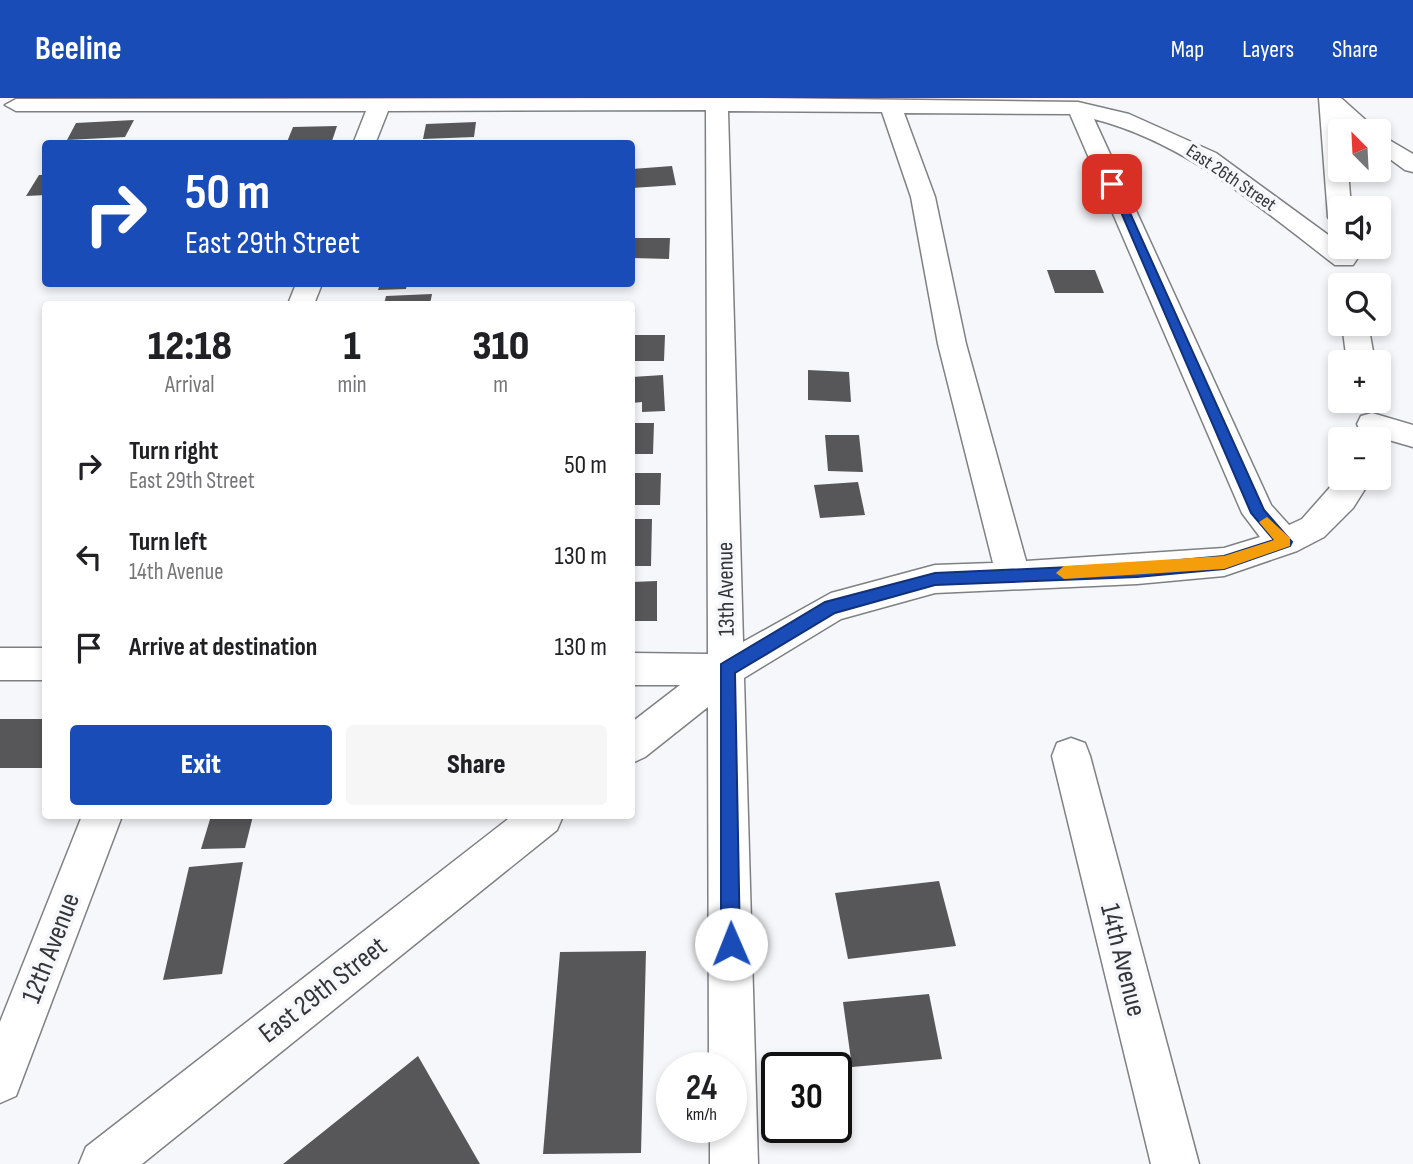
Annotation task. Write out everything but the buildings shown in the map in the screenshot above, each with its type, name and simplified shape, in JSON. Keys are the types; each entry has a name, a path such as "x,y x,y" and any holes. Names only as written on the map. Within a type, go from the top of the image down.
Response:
{"street":[{"path":"1332,100 1353,119"},
{"path":"1332,100 1339,196"},
{"name":"East 26th Street","path":"19,102 717,101 1078,108 1121,119 1208,158 1328,242"},
{"name":"13th Avenue","path":"717,101 734,1164"},
{"path":"0,127 19,102"},
{"path":"366,140 381,102"},
{"path":"891,106 923,197 952,344 1013,574"},
{"path":"1078,108 1258,513 1285,542"},
{"path":"1391,149 1413,165"},
{"path":"1370,421 1413,436"},
{"path":"635,743 727,670 831,607 935,579 1137,570 1224,562 1285,542 1313,528 1348,490"},
{"path":"0,664 42,664"},
{"path":"635,669 727,670"},
{"name":"14th Avenue","path":"1071,756 1175,1164"},
{"name":"12th Avenue","path":"0,1080 101,819"},
{"name":"East 29th Street","path":"103,1164 539,819"}],"slow traffic":[{"path":"1064,573 1224,562 1285,542 1267,522"}],"route":[{"path":"731,944 727,670 831,607 935,579 1137,570 1224,562 1285,542 1258,513 1112,184"}]}
